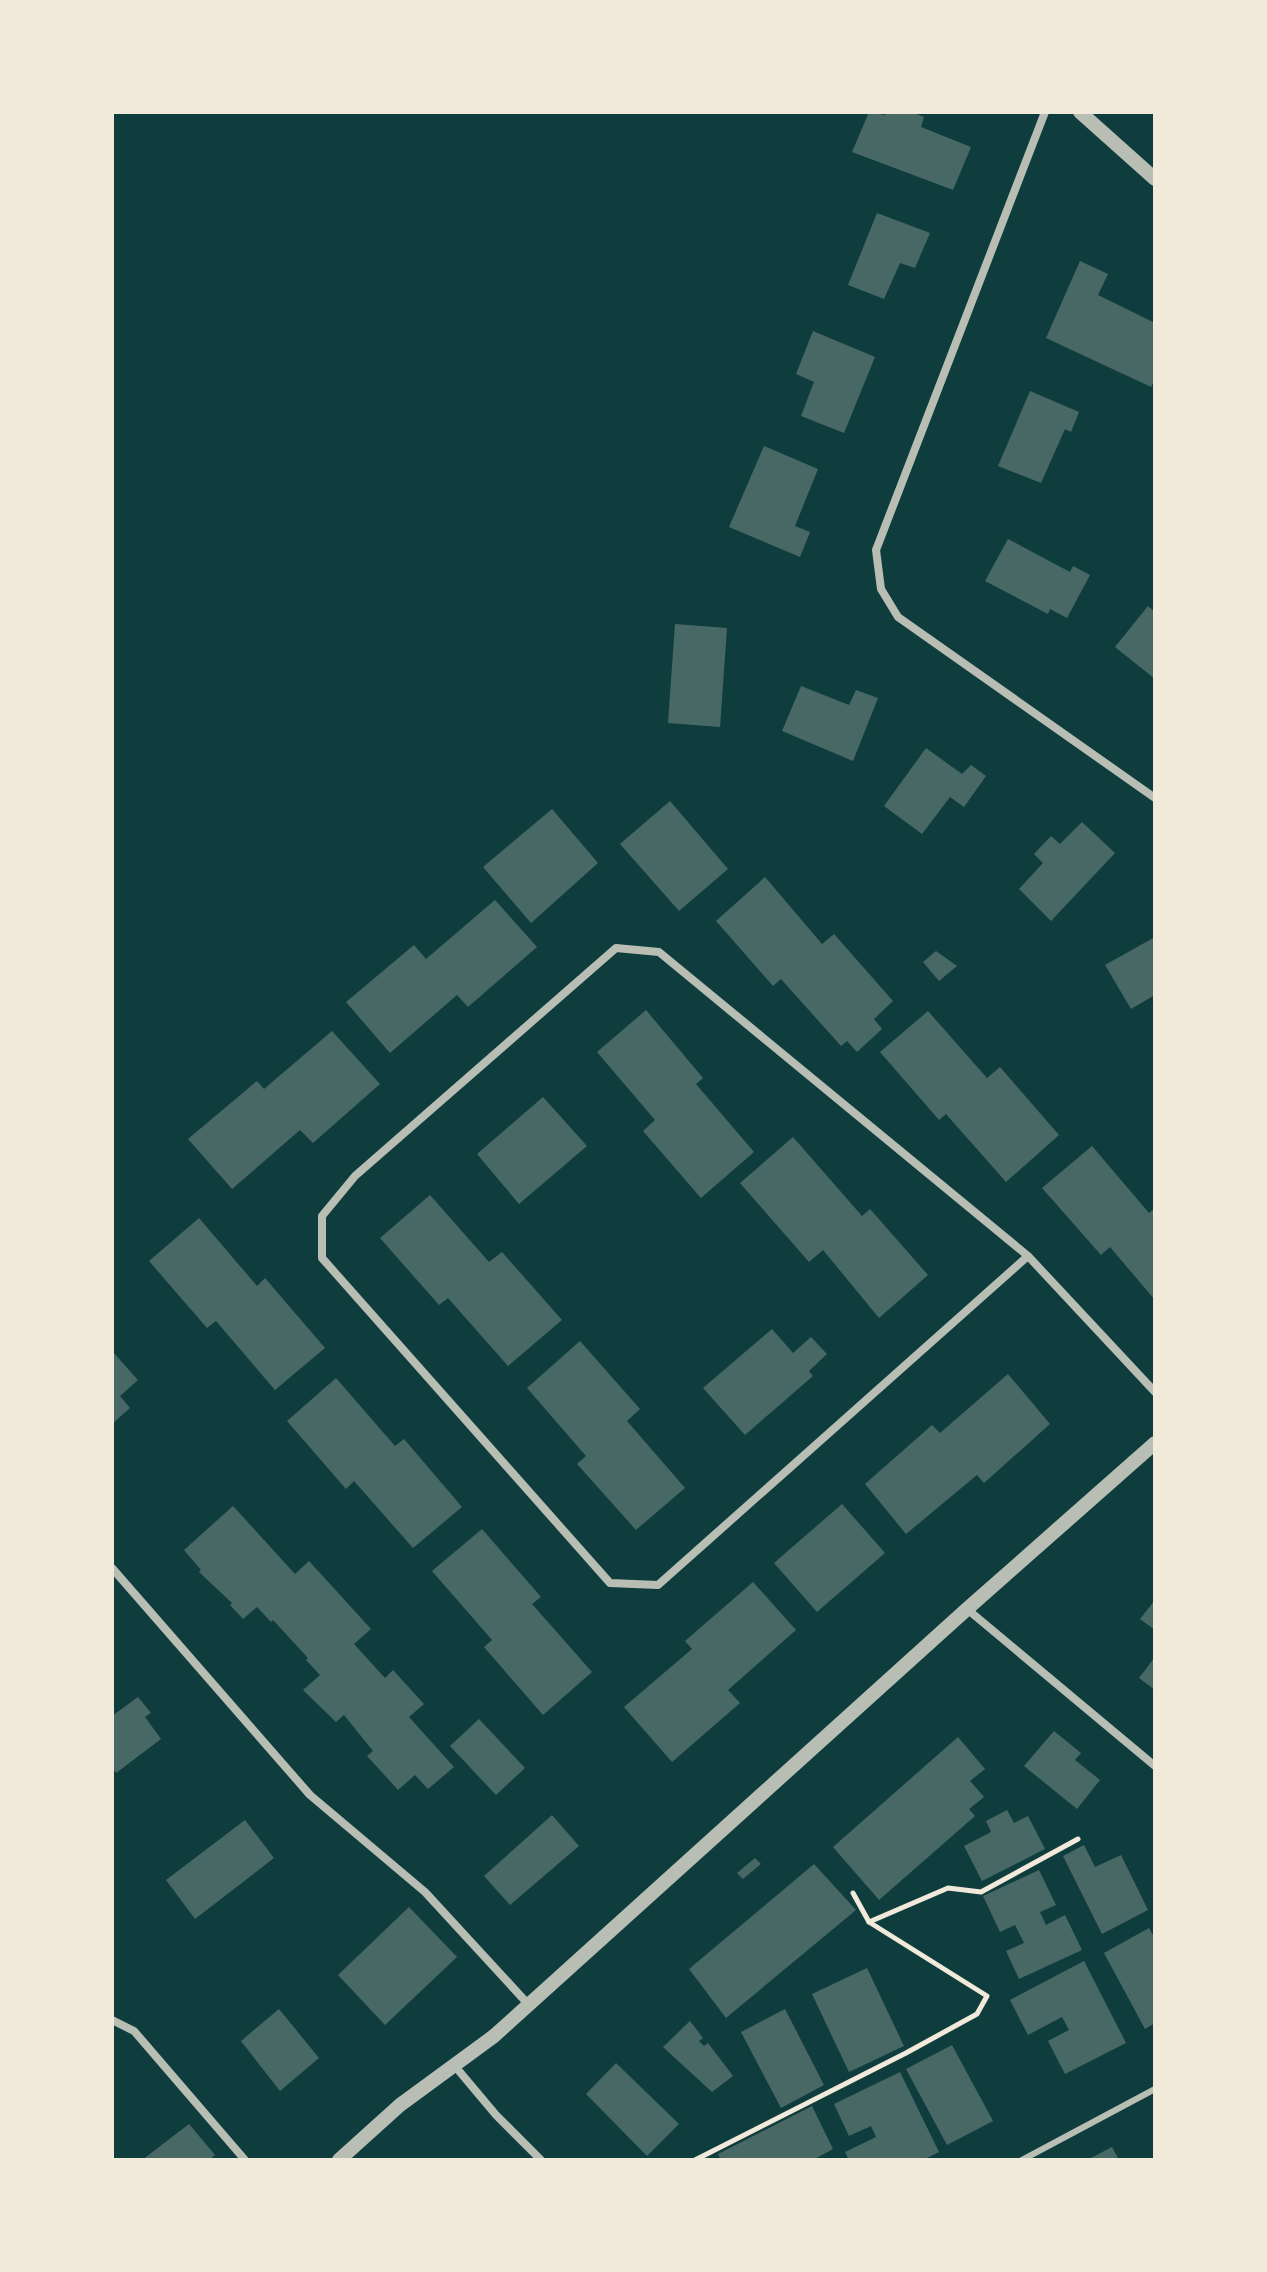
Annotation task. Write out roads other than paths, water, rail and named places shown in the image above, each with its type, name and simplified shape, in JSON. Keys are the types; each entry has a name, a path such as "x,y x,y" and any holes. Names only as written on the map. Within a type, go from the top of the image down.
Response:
{"street":[{"path":"1045,112 876,550 881,589 898,617 1155,798"},
{"path":"1080,112 1155,179"},
{"path":"1028,1256 658,1585 610,1583 322,1258 322,1216 355,1176 616,948 659,952 1028,1256 1155,1392"},
{"path":"339,2160 400,2105 494,2036 1155,1443"},
{"path":"112,1568 310,1795 425,1892 528,2004"},
{"path":"967,1609 1155,1766"},
{"path":"112,2020 134,2031 245,2160"},
{"path":"454,2065 496,2115 541,2160"}],"lane":[{"path":"1022,2160 1155,2089"}]}
